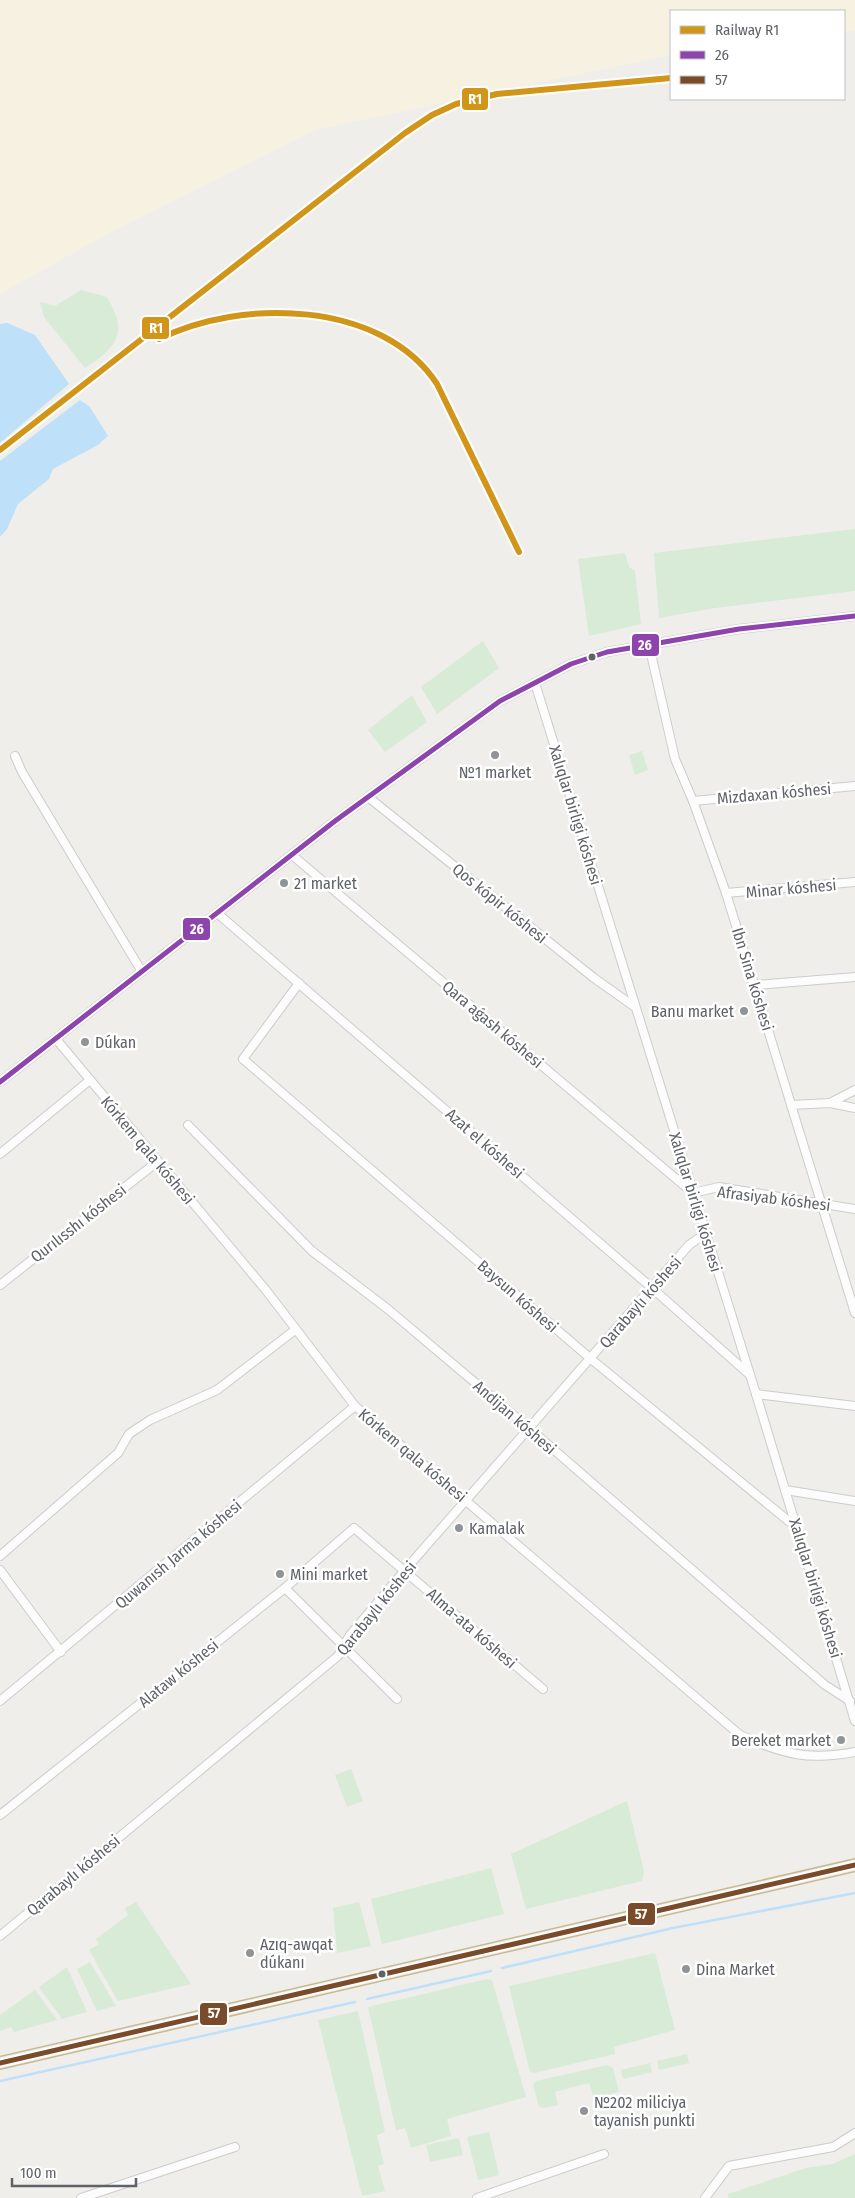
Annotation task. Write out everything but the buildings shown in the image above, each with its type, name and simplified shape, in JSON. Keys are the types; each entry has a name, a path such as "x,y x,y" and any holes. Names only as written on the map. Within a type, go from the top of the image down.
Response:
{"highway":[{"path":"0,2063 855,1865"}],"street":[{"path":"0,1082 368,797 500,701 571,664 607,652 739,629 855,616"},
{"name":"Ibn Sina kóshesi","path":"650,646 675,759 693,800 726,893 854,1308"},
{"name":"Xalıqlar birligi kóshesi","path":"535,683 756,1394 855,1721"},
{"path":"14,756 142,972"},
{"name":"Mizdaxan kóshesi","path":"693,800 855,786"},
{"name":"Qos kópir kóshesi","path":"368,797 594,978 635,1007"},
{"name":"Qara aǵash kóshesi","path":"292,855 693,1193"},
{"name":"Minar kóshesi","path":"726,893 855,882"},
{"name":"Azat el kóshesi","path":"217,913 652,1288 750,1376"},
{"path":"754,985 855,977"},
{"name":"Baysun kóshesi","path":"299,983 243,1059 591,1359 797,1528"},
{"name":"Kórkem qala kóshesi","path":"56,1039 264,1289 355,1406 740,1734 771,1749 802,1756 828,1757 855,1752"},
{"path":"0,1154 90,1080"},
{"path":"830,1103 855,1090"},
{"path":"792,1105 830,1103 855,1108"},
{"name":"Andijan kóshesi","path":"188,1125 312,1251 389,1310 530,1429 824,1685 850,1700"},
{"name":"Qurılısshı kóshesi","path":"0,1286 157,1162"},
{"name":"Afrasiyab kóshesi","path":"693,1193 719,1187 855,1209"},
{"name":"Qarabaylı kóshesi","path":"0,1936 338,1656 346,1646 350,1635 405,1570 689,1245 706,1233"},
{"path":"0,1556 118,1453 129,1434 150,1420 217,1390 295,1330"},
{"path":"756,1394 855,1406"},
{"name":"Quwanısh Jarma kóshesi","path":"0,1701 355,1406"},
{"path":"785,1490 855,1501"},
{"name":"Alma-ata kóshesi","path":"354,1528 543,1689"},
{"name":"Alataw kóshesi","path":"0,1815 285,1588 354,1528"},
{"path":"0,1570 61,1652"},
{"path":"285,1588 346,1646 397,1699"},
{"path":"705,2198 729,2166 833,2147 855,2134"},
{"path":"81,2198 235,2147"},
{"path":"477,2198 604,2154"}],"green space":[{"path":"81,290 107,297 118,323 116,338 109,350 85,368 44,317 40,302 55,306"},
{"path":"855,529 855,591 715,608 659,618 654,553"},
{"path":"625,553 629,567 635,571 641,624 589,636 578,559"},
{"path":"483,641 499,668 437,714 421,687"},
{"path":"412,695 427,722 385,752 368,730"},
{"path":"642,751 648,770 635,775 629,755"},
{"path":"351,1769 363,1801 347,1807 335,1775"},
{"path":"627,1801 644,1871 642,1881 526,1909 511,1854"},
{"path":"491,1868 504,1914 382,1944 371,1899"},
{"path":"136,1902 191,1984 118,2001 89,1950 99,1944 96,1939 128,1915 125,1908"},
{"path":"359,1902 371,1946 337,1953 333,1908"},
{"path":"655,1953 675,2030 614,2047 615,2054 534,2073 530,2072 509,1986"},
{"path":"90,1962 116,2006 97,2011 77,1969"},
{"path":"67,1967 87,2012 62,2019 39,1987"},
{"path":"487,1979 492,1980 526,2097 447,2119 451,2136 411,2148 405,2128 396,2130 368,2007"},
{"path":"35,1990 57,2020 14,2032 11,2027 0,2031 0,2015"},
{"path":"358,2011 385,2132 377,2135 384,2164 378,2166 385,2191 362,2196 318,2020"},
{"path":"687,2054 689,2063 659,2070 657,2061"},
{"path":"650,2063 652,2072 623,2079 621,2070"},
{"path":"607,2065 613,2068 619,2092 594,2098 589,2083 555,2092 558,2105 543,2108 539,2106 533,2085 536,2081"},
{"path":"489,2132 499,2175 478,2180 467,2137"},
{"path":"459,2138 463,2155 430,2162 426,2145"},
{"path":"855,2154 855,2198 728,2198 728,2194 806,2168 833,2164"}],"sand":[{"path":"0,0 855,0 855,31 845,32 845,10 670,10 670,55 315,130 111,232 0,294"}],"water":[{"path":"7,323 35,335 69,384 0,443 0,324"},
{"path":"80,400 89,406 108,436 98,445 53,469 49,479 18,504 7,529 0,537 0,461"}],"waterway":[{"path":"502,1968 673,1928 855,1893"},
{"path":"367,1999 491,1971"},
{"path":"0,2081 355,2002"}],"rail line":[{"name":"R1","path":"0,450 405,133 432,115 456,104 497,94 670,78"},
{"name":"R1","path":"159,339 192,326 229,317 268,313 308,315 346,322 382,336 413,356 437,384 519,552"}],"transit line":[{"name":"26","path":"0,1082 335,821 500,701 571,664 607,652 739,629 855,616"},
{"name":"57","path":"0,2063 855,1865"}],"place":[{"name":"№1 market","path":"495,755"},
{"name":"21 market","path":"284,883"},
{"name":"Banu market","path":"744,1011"},
{"name":"Dúkan","path":"85,1042"},
{"name":"Kamalak","path":"459,1528"},
{"name":"Mini market","path":"280,1574"},
{"name":"Bereket market","path":"841,1740"},
{"name":"Azıq-awqat dúkanı","path":"250,1953"},
{"name":"Dina Market","path":"686,1969"},
{"name":"№202 miliciya tayanish punkti","path":"584,2111"}]}
